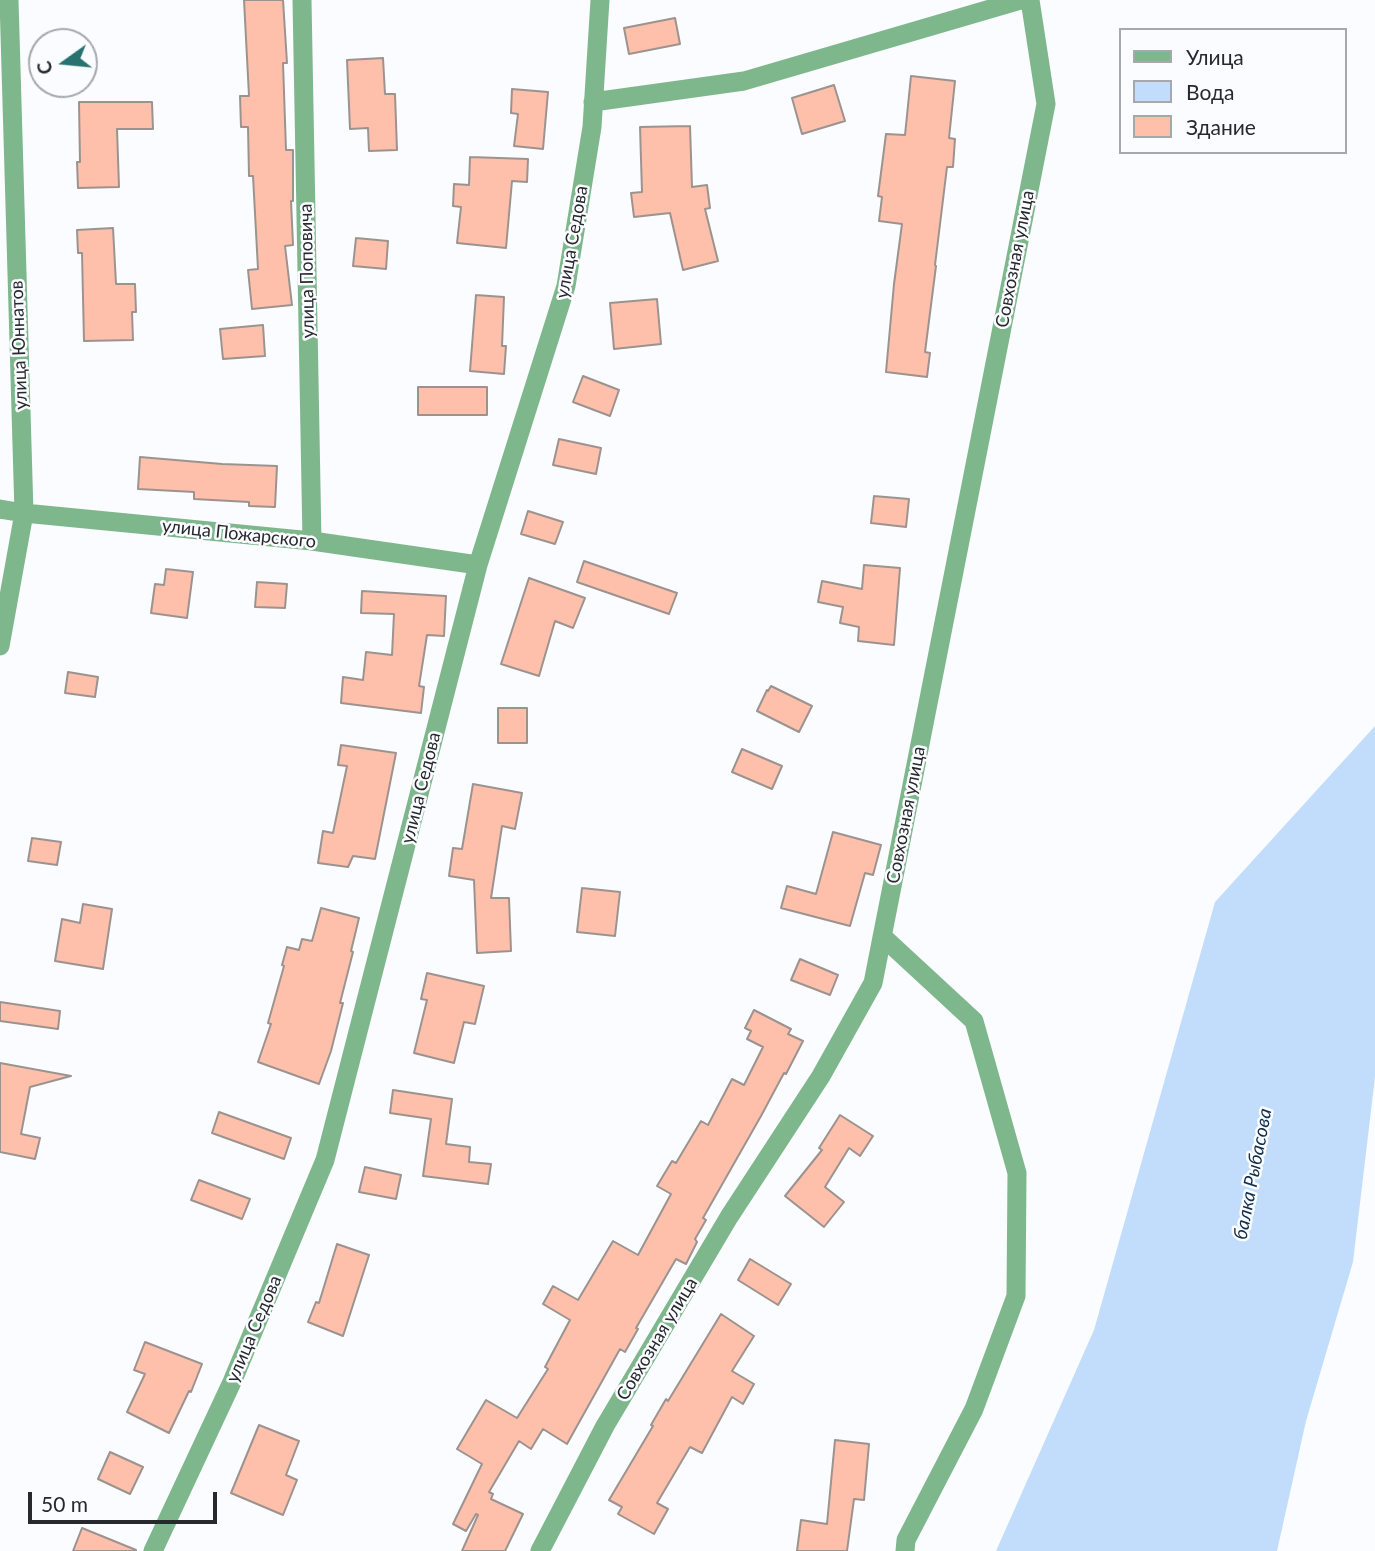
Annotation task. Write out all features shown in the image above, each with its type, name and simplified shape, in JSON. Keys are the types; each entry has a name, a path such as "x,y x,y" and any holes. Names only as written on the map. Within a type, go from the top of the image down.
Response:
{"street":[{"name":"улица Юннатов","path":"0,646 24,513 9,0"},
{"name":"улица Поповича","path":"302,0 312,541"},
{"name":"улица Седова","path":"153,1551 232,1382 325,1160 478,565 566,286 592,127 600,0"},
{"path":"593,102 744,81 1021,0"},
{"name":"Совхозная улица","path":"540,1551 606,1426 729,1217 821,1076 873,983 1046,104 1030,0"},
{"name":"улица Пожарского","path":"0,509 312,541 478,565"},
{"path":"882,936 974,1021 1017,1173 1016,1296 974,1409 906,1540 905,1551"}],"water":[{"name":"балка Рыбасова","path":"1375,726 1375,1077 1353,1262 1306,1421 1277,1551 996,1551 1094,1330 1215,902"}],"building":[{"path":"244,0 283,0 287,63 283,63 286,150 293,150 293,245 285,246 292,305 252,309 248,270 258,269 253,176 249,176 248,127 241,127 240,96 249,96"},
{"path":"675,18 680,44 629,54 624,28"},
{"path":"383,58 385,94 395,94 397,150 369,151 368,128 350,129 347,60"},
{"path":"911,76 955,81 949,138 955,139 953,167 947,167 925,352 930,353 927,377 886,372 902,224 879,221 882,197 878,196 886,134 905,135"},
{"path":"834,85 845,121 802,134 792,98"},
{"path":"512,89 548,92 543,149 514,146 518,114 511,113"},
{"path":"79,102 152,102 153,129 117,129 119,187 78,188"},
{"path":"690,126 692,187 707,185 710,208 705,209 718,261 683,270 670,213 634,217 631,193 642,192 640,127"},
{"path":"470,157 528,159 527,182 512,181 506,248 457,243 461,207 453,206 454,184 469,185"},
{"path":"113,228 116,284 135,284 133,340 84,341 82,253 78,253 77,230"},
{"path":"356,238 388,241 386,269 353,266"},
{"path":"476,295 504,297 504,374 470,371"},
{"path":"657,299 661,344 614,349 610,303"},
{"path":"263,325 265,356 223,359 220,329"},
{"path":"583,376 619,390 610,416 573,402"},
{"path":"418,387 487,387 487,415 418,415"},
{"path":"559,439 601,448 596,474 553,465"},
{"path":"140,457 277,466 275,507 249,506 249,502 194,499 194,492 138,489"},
{"path":"874,496 909,499 906,527 871,523"},
{"path":"528,511 563,522 555,544 521,534"},
{"path":"584,561 677,593 669,614 577,582"},
{"path":"864,565 900,568 894,645 858,641 859,627 840,623 843,607 818,602 822,581 862,589"},
{"path":"166,569 193,572 187,618 151,613 155,584 164,585"},
{"path":"529,578 585,598 573,628 555,621 539,676 501,664"},
{"path":"257,582 287,584 285,608 255,607"},
{"path":"362,591 446,596 444,636 427,635 419,686 424,687 421,713 341,703 343,677 363,680 366,652 392,655 394,614 361,613"},
{"path":"68,672 98,677 95,697 65,693"},
{"path":"771,686 812,706 799,732 757,711"},
{"path":"498,708 527,708 527,743 498,743"},
{"path":"341,745 396,753 375,859 353,856 348,867 318,863 323,831 333,833 347,766 338,765"},
{"path":"742,749 782,766 772,789 732,772"},
{"path":"473,784 522,793 515,829 502,826 491,898 509,898 511,951 477,953 474,880 449,876 453,848 462,849"},
{"path":"833,832 881,845 873,875 865,873 850,926 781,908 787,886 816,894"},
{"path":"32,838 61,842 57,865 28,861"},
{"path":"582,888 620,892 615,936 577,932"},
{"path":"83,904 112,909 103,969 55,961 62,919 80,923"},
{"path":"321,908 359,918 340,1003 343,1003 331,1051 319,1084 258,1062 271,1024 268,1023 287,947 299,950 302,939 312,941"},
{"path":"800,959 838,975 830,995 791,980"},
{"path":"427,973 484,986 475,1024 464,1022 454,1063 414,1053 427,1000 421,999"},
{"path":"0,1002 60,1011 58,1029 0,1021"},
{"path":"754,1010 791,1029 788,1034 803,1041 703,1218 706,1220 695,1239 697,1242 686,1264 676,1259 625,1352 620,1349 567,1444 543,1429 531,1449 519,1441 489,1492 493,1494 491,1499 523,1514 505,1551 462,1551 478,1515 476,1514 466,1531 453,1524 482,1464 457,1449 486,1400 517,1418 548,1369 545,1367 570,1320 543,1304 553,1286 578,1300 613,1241 638,1255 671,1194 657,1186 672,1161 676,1163 701,1121 708,1125 732,1079 744,1085 763,1047 747,1039 751,1031 745,1028"},
{"path":"0,1063 71,1076 30,1087 21,1134 40,1138 35,1159 0,1152"},
{"path":"393,1090 452,1099 446,1144 470,1147 469,1162 491,1164 488,1184 423,1176 431,1119 390,1113"},
{"path":"219,1112 291,1138 284,1159 212,1133"},
{"path":"840,1115 873,1136 860,1156 849,1148 825,1187 844,1202 824,1227 785,1196 822,1150 819,1148"},
{"path":"365,1167 401,1175 396,1199 359,1192"},
{"path":"199,1180 250,1199 242,1219 191,1200"},
{"path":"337,1244 369,1255 343,1336 308,1322 316,1302 319,1303"},
{"path":"750,1259 791,1284 778,1305 738,1280"},
{"path":"721,1314 754,1336 732,1371 754,1384 743,1404 732,1397 702,1453 690,1447 657,1503 668,1509 654,1534 618,1514 622,1507 609,1500 666,1399 668,1401"},
{"path":"145,1342 202,1364 191,1392 189,1391 169,1433 127,1412 145,1374 134,1370"},
{"path":"259,1425 299,1441 286,1475 297,1480 283,1515 231,1493"},
{"path":"835,1440 869,1444 864,1500 854,1499 847,1551 797,1551 801,1520 827,1524"},
{"path":"110,1452 143,1467 130,1494 98,1479"},
{"path":"82,1528 136,1550 136,1551 73,1551"}]}
